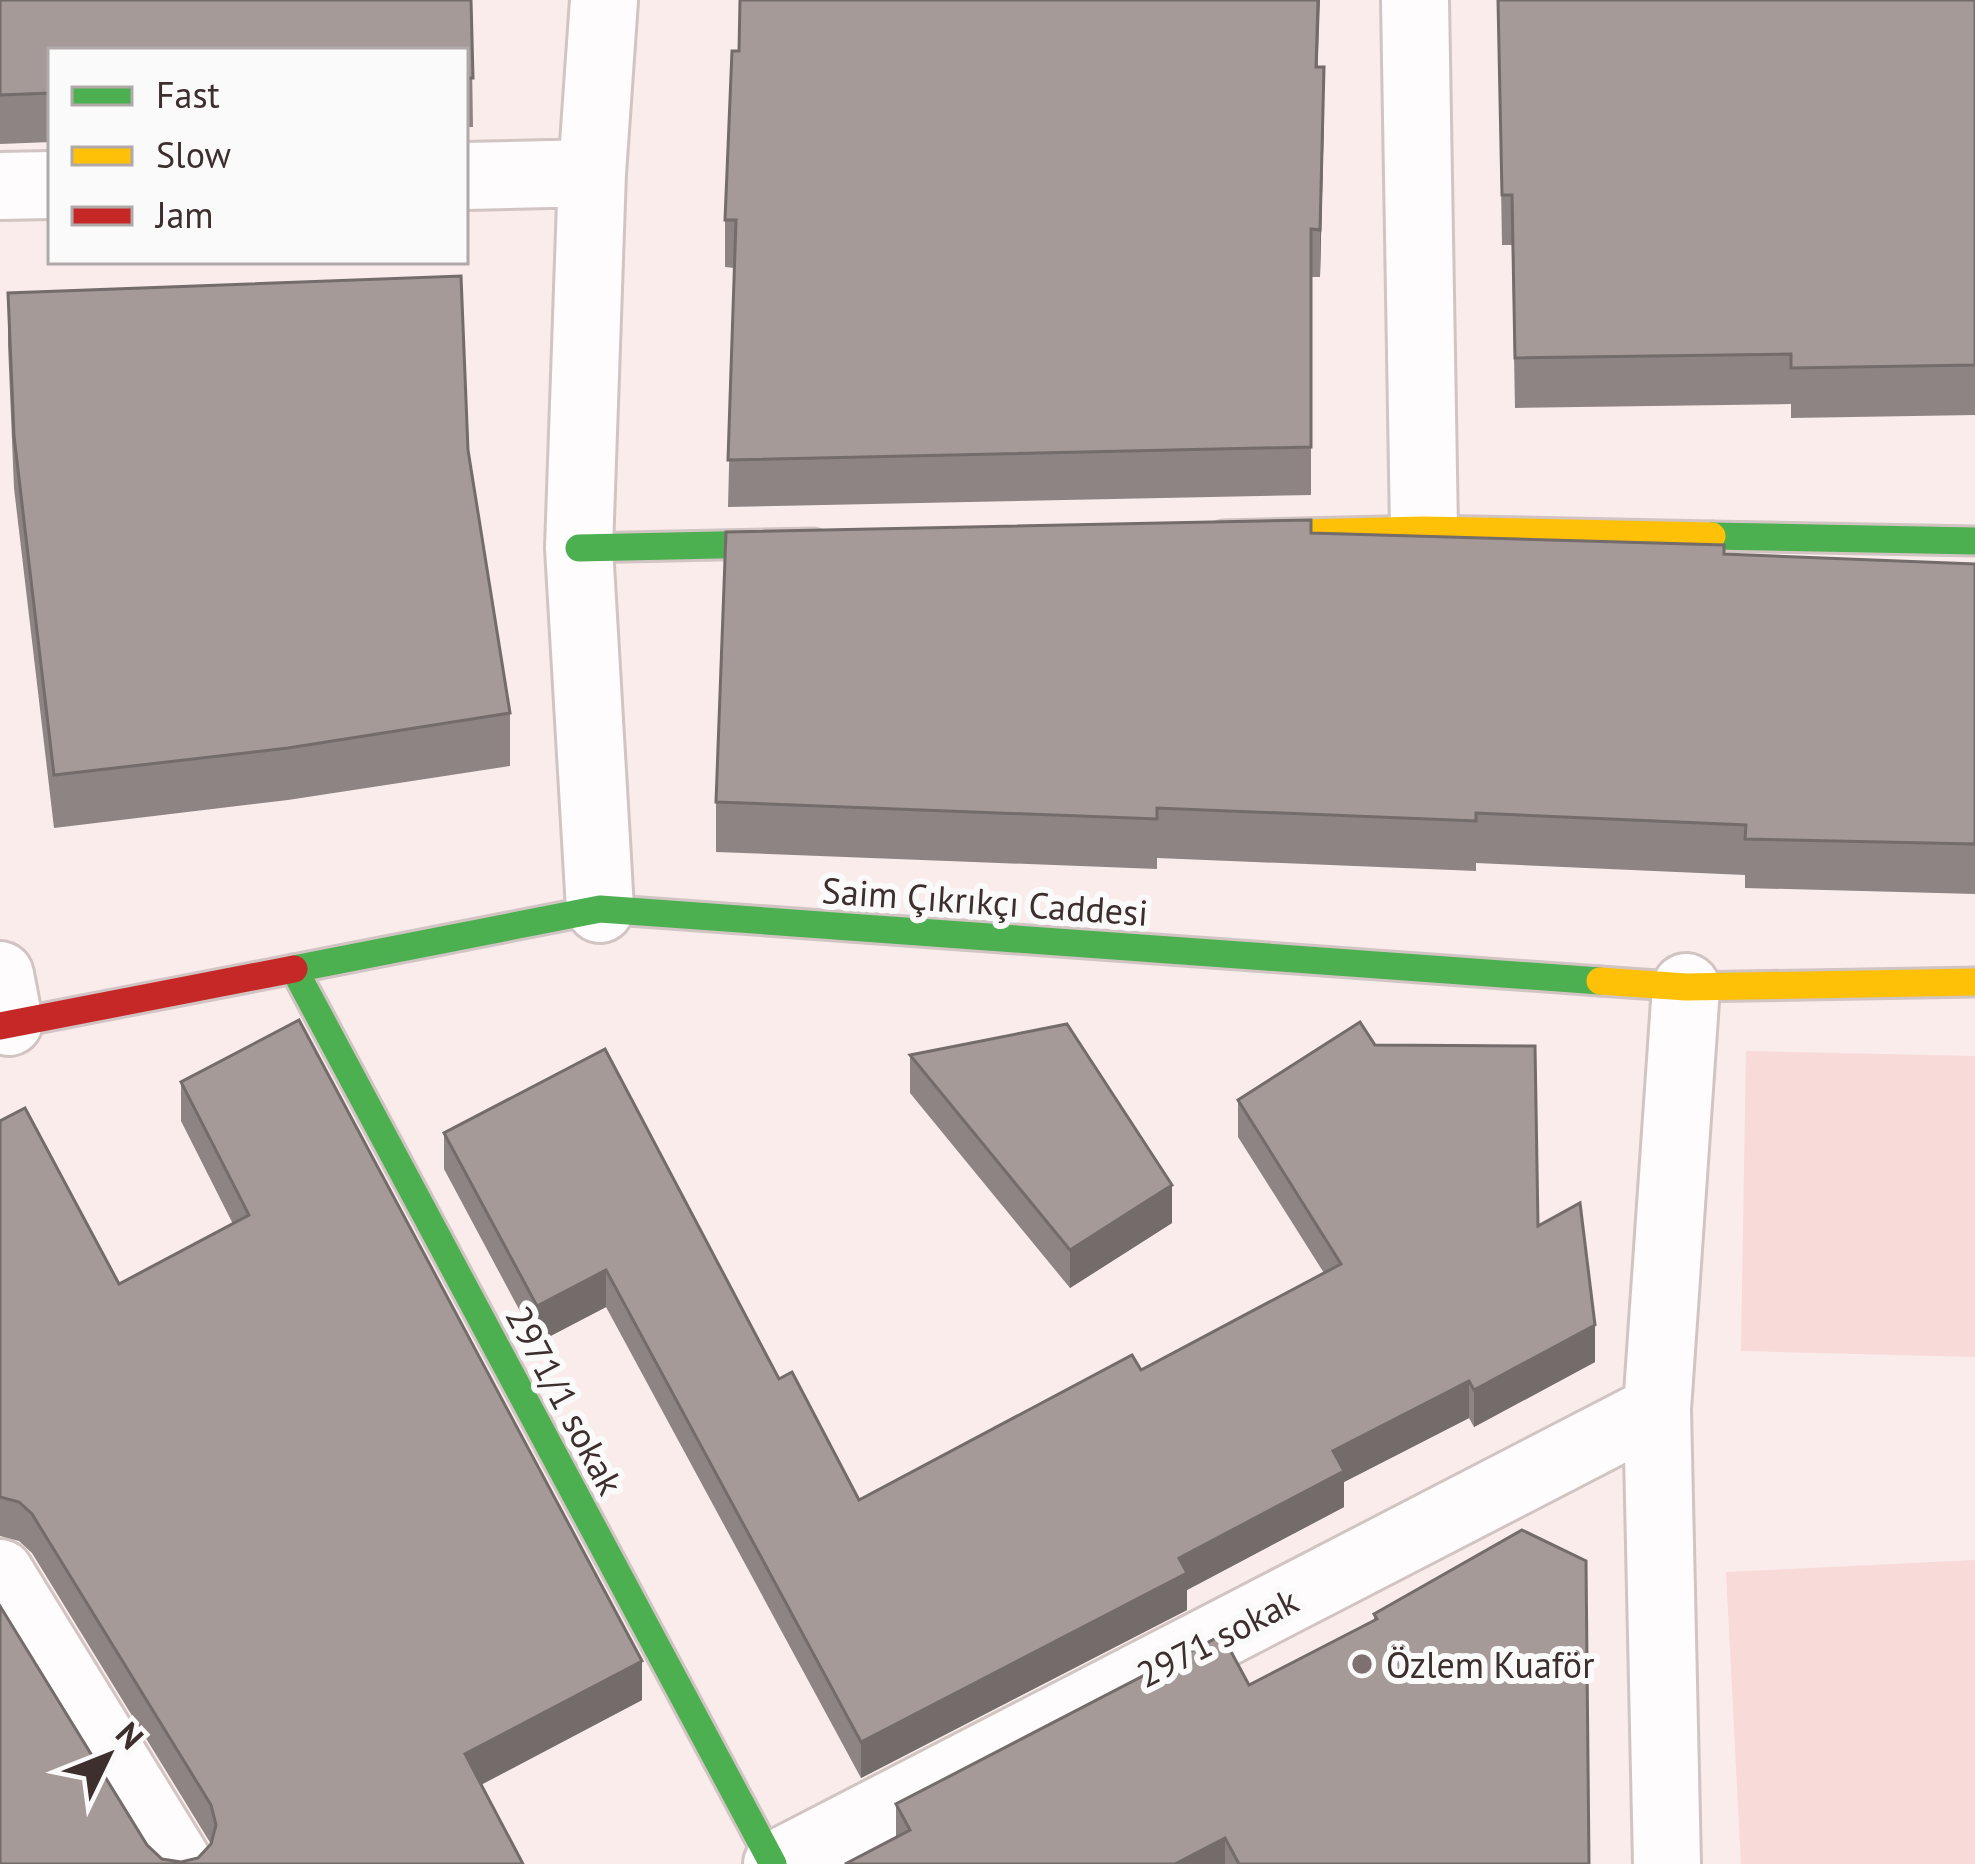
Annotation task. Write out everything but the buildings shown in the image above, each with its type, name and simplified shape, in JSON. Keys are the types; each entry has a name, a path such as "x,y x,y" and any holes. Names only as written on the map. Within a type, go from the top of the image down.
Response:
{"street":[{"path":"600,909 579,548 592,173 604,0"},
{"path":"1415,0 1424,530"},
{"path":"468,176 592,173"},
{"path":"0,186 48,185"},
{"path":"1189,535 1424,530 1975,541"},
{"path":"579,548 837,543"},
{"name":"Saim Çıkrıkçı Caddesi","path":"3,1008 294,969 600,909 1686,988 1975,982"},
{"name":"2971/1 sokak","path":"294,969 775,1864"},
{"path":"1667,1864 1657,1409 1686,988"},
{"name":"2971 sokak","path":"775,1864 1657,1409"},
{"path":"0,1573 179,1864"}],"shaded area":[{"path":"1746,1051 1975,1056 1975,1357 1741,1351"},
{"path":"1975,1560 1975,1864 1741,1864 1726,1572"}],"traffic: fast":[{"path":"1712,536 1975,541"},
{"path":"579,548 814,543"},
{"path":"294,969 600,909 1600,981"},
{"path":"294,969 773,1864"}],"traffic: slow":[{"path":"1223,535 1424,530 1712,536"},
{"path":"1600,981 1686,987 1975,982"}],"traffic: jam":[{"path":"0,1026 294,969"}],"place":[{"name":"Özlem Kuaför","path":"1362,1664"}]}
